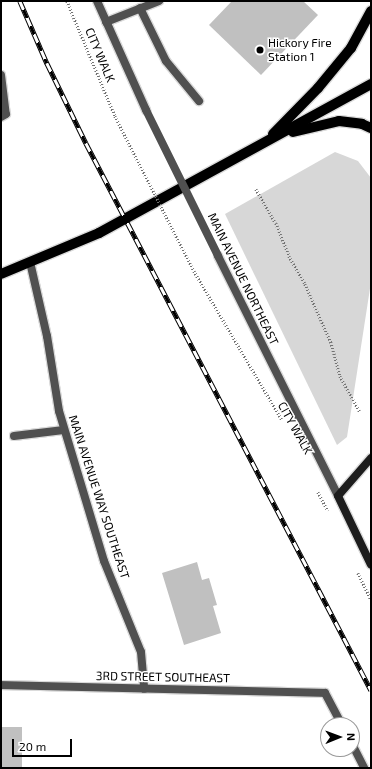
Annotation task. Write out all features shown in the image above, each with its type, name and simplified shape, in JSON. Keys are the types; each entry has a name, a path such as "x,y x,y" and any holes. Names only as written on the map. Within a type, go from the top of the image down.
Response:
{"main road":[{"path":"264,142 318,88 351,48 371,11"},
{"path":"1,274 99,233 371,84"},
{"path":"264,142 308,127 339,121 362,124 371,128"}],"street":[{"name":"MAIN AVENUE NORTHEAST","path":"97,1 146,110 371,565"},
{"path":"106,22 159,1"},
{"path":"140,8 166,60 199,101"},
{"path":"1,75 6,114 1,117"},
{"name":"MAIN AVENUE WAY SOUTHEAST","path":"30,262 47,336 64,430 104,561 141,652 144,689"},
{"path":"14,436 64,430"},
{"path":"338,496 371,458"},
{"name":"3RD STREET SOUTHEAST","path":"1,685 326,693 338,717"},
{"path":"358,757 364,768"}],"path":[{"name":"CITY WALK","path":"67,1 115,116 194,271 286,427"},
{"path":"256,189 276,223 289,256 305,284 331,342 340,376 360,412"},
{"path":"317,489 330,517"},
{"path":"357,572 371,600"}],"shaded area":[{"path":"335,152 358,161 371,178 371,282 347,437 337,445 225,214"}],"building":[{"name":"Hickory Fire Station 1","path":"232,1 303,1 318,15 261,75 209,25"},
{"path":"197,562 202,580 209,578 217,605 213,606 221,633 184,645 162,573"},
{"path":"1,727 22,727 22,768 1,768"}],"railway":[{"path":"20,1 47,63 86,143 371,690"}],"place":[{"name":"Hickory Fire Station 1","path":"260,50"}]}
